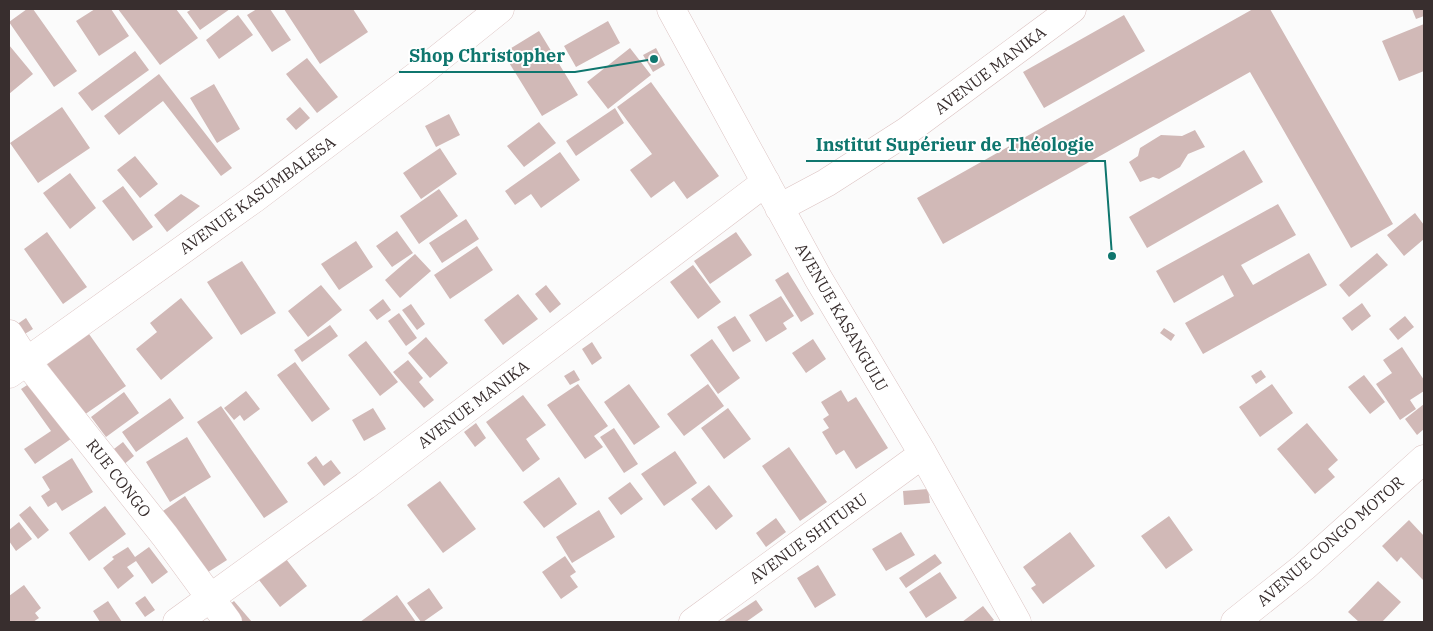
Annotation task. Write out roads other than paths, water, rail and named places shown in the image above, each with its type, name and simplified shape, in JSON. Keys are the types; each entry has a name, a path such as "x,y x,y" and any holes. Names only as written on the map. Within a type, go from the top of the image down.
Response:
{"street":[{"name":"AVENUE KASUMBALESA","path":"18,368 255,198 419,74 500,9"},
{"name":"AVENUE KASANGULU","path":"671,9 818,278 923,454 1017,622"},
{"name":"AVENUE MANIKA","path":"779,208 826,183 907,131 1072,9"},
{"name":"AVENUE MANIKA","path":"177,622 365,486 766,182"},
{"name":"RUE CONGO","path":"9,334 18,368 165,536 228,622"},
{"name":"AVENUE SHITURU","path":"693,622 923,454"},
{"name":"AVENUE CONGO MOTOR","path":"1235,622 1304,567 1424,459"}],"place":[{"name":"Shop Christopher","path":"654,59"},
{"name":"Institut Supérieur de Théologie","path":"1112,256"}]}
